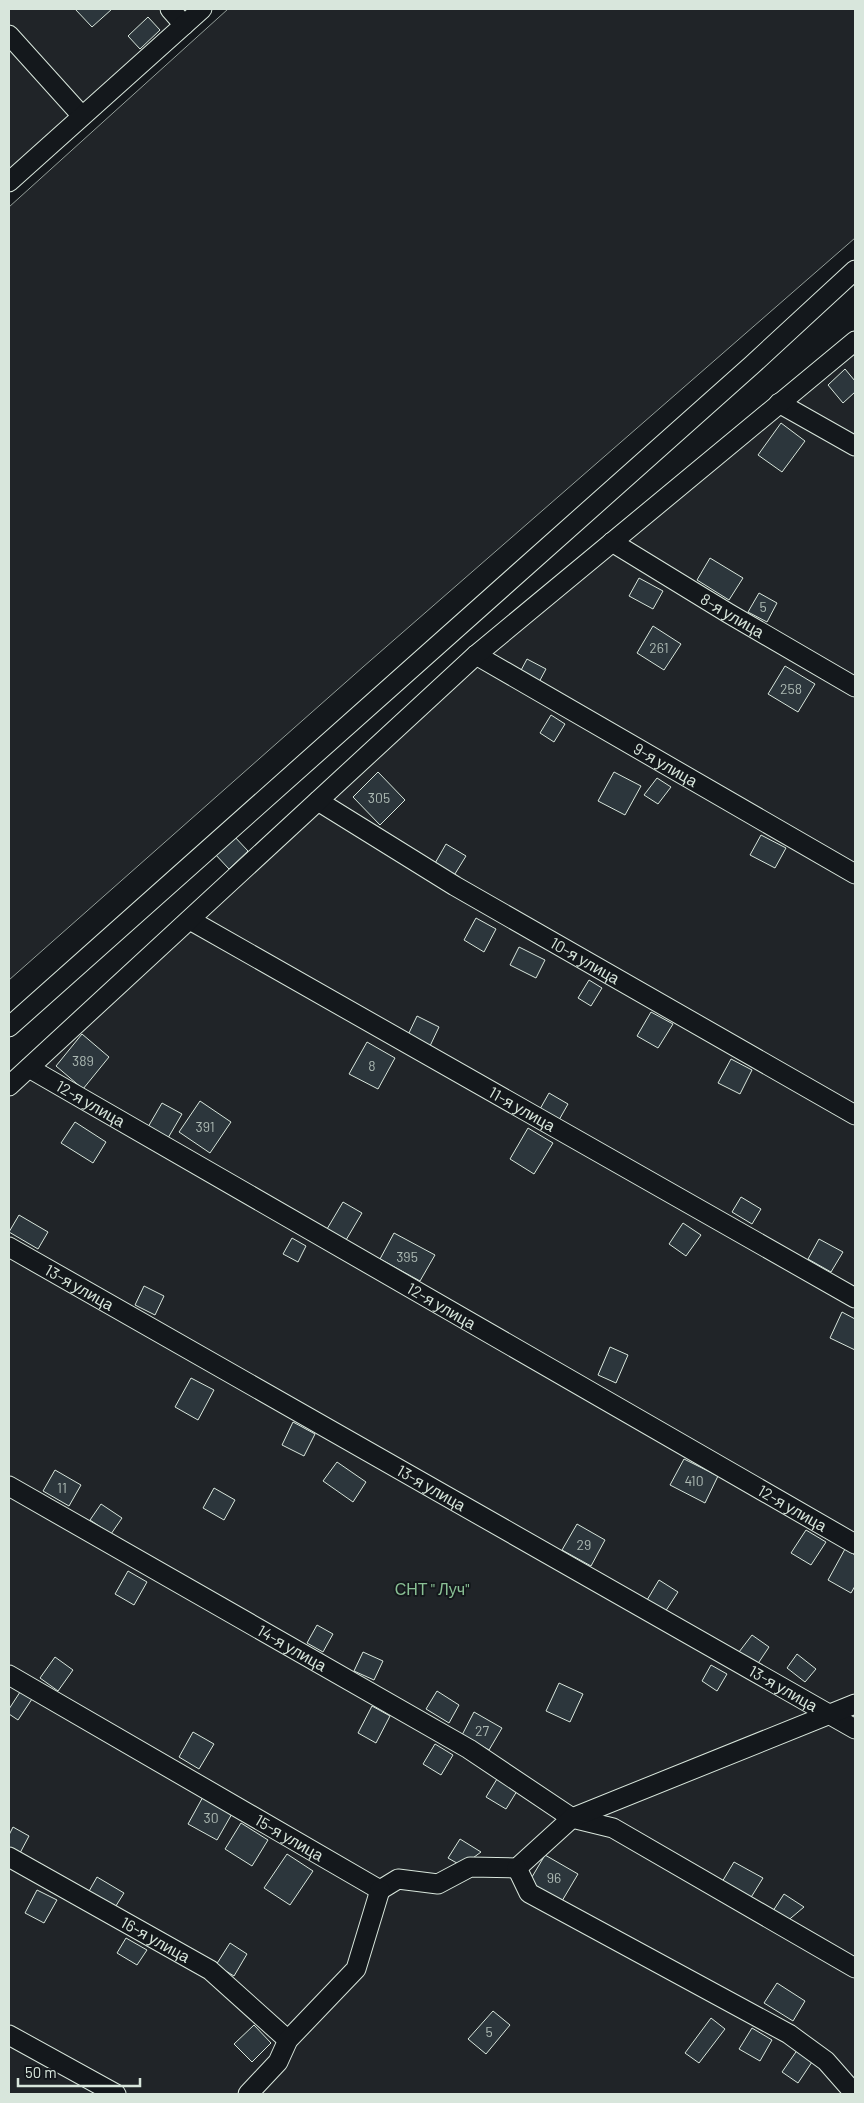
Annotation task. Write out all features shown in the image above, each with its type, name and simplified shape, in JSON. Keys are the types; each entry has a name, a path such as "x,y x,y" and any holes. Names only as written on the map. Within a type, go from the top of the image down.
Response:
{"street":[{"path":"170,9 184,25"},
{"path":"9,182 202,9"},
{"path":"9,35 82,116"},
{"path":"9,1027 752,365 855,270"},
{"path":"9,1086 476,655 855,340"},
{"path":"779,403 855,446"},
{"name":"8-я улица","path":"612,542 728,614 855,686"},
{"name":"9-я улица","path":"476,655 855,874"},
{"name":"10-я улица","path":"318,801 455,886 855,1115"},
{"name":"11-я улица","path":"190,920 855,1298"},
{"name":"12-я улица","path":"29,1068 855,1544"},
{"name":"13-я улица","path":"9,1247 855,1729"},
{"name":"14-я улица","path":"9,1486 469,1749 572,1818"},
{"name":"15-я улица","path":"9,1675 380,1890"},
{"path":"248,2094 278,2062 288,2040 356,1969 380,1890 398,1879 438,1884 470,1867 518,1868 572,1818 855,1704"},
{"path":"572,1818 613,1828 855,1968"},
{"name":"16-я улица","path":"9,1857 210,1970 288,2040"},
{"path":"518,1868 529,1893 789,2034 826,2061 855,2094"},
{"path":"9,2034 116,2094"}],"green space":[{"path":"9,9 210,9 9,191"},
{"path":"228,9 855,9 855,238 363,667 9,980 9,207"},
{"name":"СНТ \" Луч\"","path":"855,330 855,2094 9,2094 9,1083 477,653"}],"building":[{"path":"75,9 112,9 92,27"},
{"path":"148,17 160,30 140,49 128,36"},
{"path":"845,369 855,381 855,392 843,403 828,385"},
{"path":"781,423 805,441 782,472 758,455"},
{"path":"710,558 743,578 729,600 697,580"},
{"path":"639,578 663,591 653,609 629,596"},
{"path":"759,593 777,603 767,622 748,612"},
{"path":"653,626 681,644 664,670 637,653"},
{"path":"527,659 546,669 538,684 519,674"},
{"path":"785,666 815,684 798,712 768,694"},
{"path":"551,715 565,724 554,742 540,733"},
{"path":"378,772 405,800 380,825 353,797"},
{"path":"614,772 641,786 625,815 598,801"},
{"path":"657,778 671,787 658,804 644,795"},
{"path":"233,835 248,851 229,869 214,853"},
{"path":"761,835 786,848 775,868 750,855"},
{"path":"446,844 466,856 453,877 434,865"},
{"path":"476,918 496,929 484,952 464,940"},
{"path":"519,947 545,960 536,978 510,965"},
{"path":"589,980 602,988 591,1006 578,998"},
{"path":"651,1012 673,1024 658,1048 637,1036"},
{"path":"417,1016 439,1027 430,1046 408,1035"},
{"path":"82,1034 109,1057 83,1089 56,1066"},
{"path":"367,1042 395,1058 378,1089 349,1074"},
{"path":"731,1059 752,1070 740,1094 718,1083"},
{"path":"549,1093 568,1104 559,1120 540,1109"},
{"path":"200,1101 231,1122 210,1153 179,1132"},
{"path":"162,1103 182,1114 168,1138 148,1127"},
{"path":"75,1122 106,1142 93,1163 61,1143"},
{"path":"528,1128 553,1143 534,1174 510,1159"},
{"path":"741,1197 761,1209 752,1224 732,1212"},
{"path":"343,1202 362,1213 346,1240 327,1229"},
{"path":"19,1215 48,1232 38,1249 9,1232"},
{"path":"683,1223 701,1235 686,1256 669,1244"},
{"path":"394,1233 435,1255 420,1281 380,1259"},
{"path":"292,1238 306,1246 298,1262 283,1254"},
{"path":"819,1239 843,1252 831,1272 808,1259"},
{"path":"144,1286 164,1296 155,1315 135,1305"},
{"path":"842,1312 855,1319 855,1350 830,1338"},
{"path":"610,1347 628,1355 616,1383 598,1375"},
{"path":"191,1378 214,1390 198,1420 175,1407"},
{"path":"293,1422 315,1434 304,1456 282,1445"},
{"path":"684,1459 718,1476 705,1503 670,1485"},
{"path":"337,1462 366,1482 353,1502 323,1481"},
{"path":"55,1470 81,1485 69,1506 43,1491"},
{"path":"214,1488 235,1500 224,1520 203,1508"},
{"path":"101,1504 122,1518 111,1534 90,1520"},
{"path":"577,1524 605,1540 591,1566 562,1550"},
{"path":"806,1530 826,1542 811,1565 791,1553"},
{"path":"845,1549 855,1555 855,1586 851,1593 828,1580"},
{"path":"128,1571 147,1582 134,1605 115,1594"},
{"path":"659,1580 678,1592 665,1612 647,1600"},
{"path":"317,1625 333,1634 323,1652 307,1643"},
{"path":"752,1635 769,1647 757,1665 739,1652"},
{"path":"363,1652 383,1661 374,1680 354,1671"},
{"path":"797,1654 816,1669 805,1682 787,1668"},
{"path":"55,1657 73,1670 58,1691 40,1678"},
{"path":"711,1665 727,1674 717,1691 702,1681"},
{"path":"559,1683 583,1694 570,1722 546,1711"},
{"path":"22,1689 34,1696 18,1720 9,1714 9,1709"},
{"path":"437,1691 459,1705 449,1723 426,1709"},
{"path":"372,1706 390,1716 376,1743 358,1733"},
{"path":"474,1712 502,1728 489,1750 462,1735"},
{"path":"193,1732 214,1744 199,1769 179,1757"},
{"path":"435,1744 453,1755 441,1775 423,1764"},
{"path":"497,1779 517,1791 506,1809 486,1797"},
{"path":"204,1795 233,1812 217,1840 188,1824"},
{"path":"241,1823 268,1840 252,1866 225,1849"},
{"path":"13,1827 29,1836 20,1853 9,1847 9,1835"},
{"path":"460,1839 481,1852 462,1866 448,1858"},
{"path":"287,1854 313,1871 290,1905 264,1888"},
{"path":"545,1855 578,1874 562,1901 529,1882"},
{"path":"734,1862 763,1878 750,1899 722,1882"},
{"path":"97,1877 124,1893 114,1909 88,1893"},
{"path":"37,1890 57,1900 44,1923 25,1913"},
{"path":"784,1894 804,1907 785,1923 771,1914"},
{"path":"126,1938 147,1950 137,1965 117,1953"},
{"path":"230,1943 247,1954 234,1976 216,1965"},
{"path":"777,1983 805,2001 793,2021 764,2003"},
{"path":"493,2011 510,2025 486,2054 468,2039"},
{"path":"711,2018 725,2029 699,2063 685,2053"},
{"path":"254,2025 271,2043 252,2062 234,2044"},
{"path":"752,2028 772,2040 760,2061 739,2049"},
{"path":"798,2049 814,2059 798,2083 782,2072"}]}
